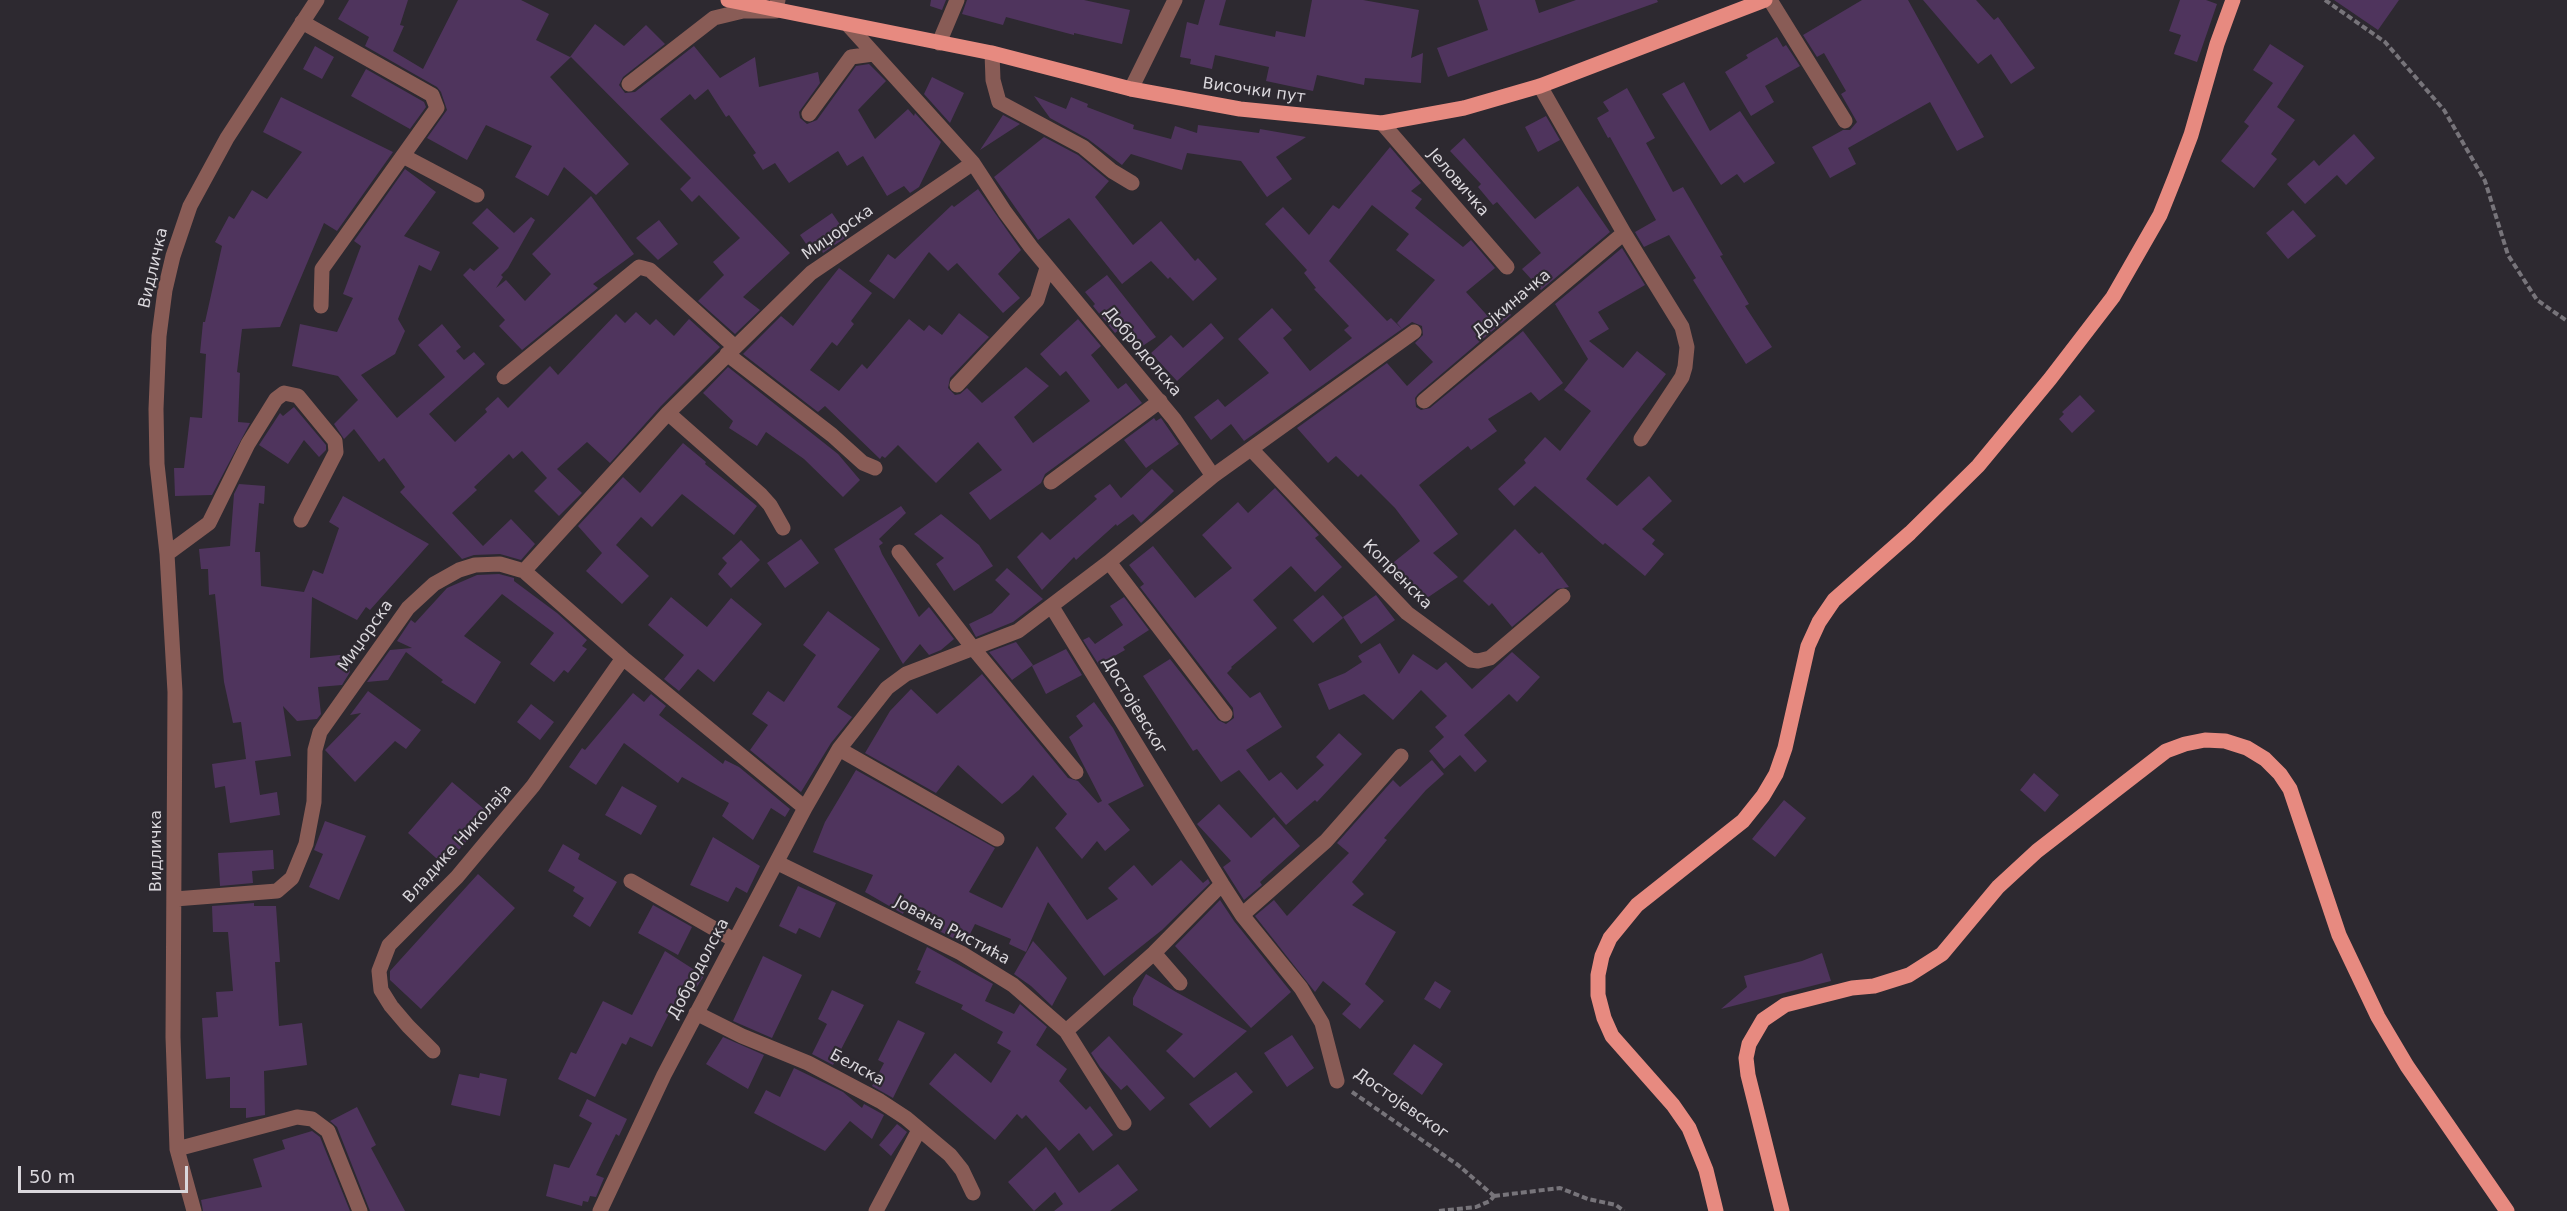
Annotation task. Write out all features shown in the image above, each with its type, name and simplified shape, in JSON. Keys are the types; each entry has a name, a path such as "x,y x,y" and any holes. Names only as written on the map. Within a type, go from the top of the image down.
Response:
{"main road":[{"name":"Височки пут","path":"728,0 776,6 849,26 992,53 1131,89 1240,109 1382,123 1464,108 1540,86 1765,0"},
{"path":"1716,1211 1706,1170 1689,1128 1673,1106 1612,1036 1604,1018 1598,995 1598,975 1610,938 1637,905 1743,821 1763,796 1776,774 1785,748 1808,646 1819,622 1834,600 1910,533 1978,466 2050,379 2113,297 2160,215 2191,135 2217,44 2233,0"},
{"path":"1782,1211 1747,1066 1749,1044 1763,1020 1785,1005 1852,988 1874,986 1909,975 1942,954 1998,887 2037,851 2166,751 2205,740 2225,741 2247,748 2265,759 2280,774 2290,789 2339,935 2378,1017 2407,1066 2507,1211"}],"street":[{"name":"Видличка","path":"194,1211 177,1149 173,1037 175,692 167,554 157,464 156,409 159,336 165,290 181,227 207,172 317,0"},
{"path":"939,43 957,0"},
{"path":"1131,89 1175,0"},
{"path":"1770,0 1845,121"},
{"path":"629,84 714,18 776,6"},
{"path":"302,22 435,99 436,112 405,157 355,220 322,269 321,306"},
{"name":"Добродолска","path":"600,1211 664,1075 734,940 778,863 805,808 839,750 887,688 906,674 1018,631 1109,562 1213,476 1160,401 1047,268 1005,212 973,163 849,26"},
{"path":"992,53 993,80 999,102 1083,147 1112,171 1132,183"},
{"path":"809,114 851,57 873,54"},
{"path":"1540,86 1624,233 1683,327 1687,347 1682,377 1641,440"},
{"name":"Јеловичка","path":"1382,123 1507,267"},
{"path":"405,157 477,195"},
{"name":"Миџорска","path":"175,899 277,891 292,878 306,844 314,802 315,750 320,732 351,691 383,639 408,608 434,584 459,570 475,565 500,564 524,571 668,413 811,273 973,163"},
{"name":"Дојкиначка","path":"1424,401 1624,233"},
{"path":"504,377 639,267 650,270 731,351 862,463 875,468"},
{"path":"957,385 1037,300 1047,268"},
{"path":"1213,476 1414,332"},
{"path":"167,554 209,523 248,444 276,399 284,393 298,396 335,441 336,452 301,520"},
{"path":"1051,482 1160,401"},
{"path":"668,413 761,495 771,505 783,528"},
{"name":"Копренска","path":"1251,449 1407,613 1470,660 1490,658 1563,596"},
{"path":"899,552 973,648 1076,772"},
{"path":"1109,562 1225,714"},
{"path":"524,571 623,658 805,808"},
{"name":"Достојевског","path":"1052,607 1242,915 1301,988 1322,1023 1337,1081"},
{"name":"Владике Николаја","path":"433,1051 408,1026 381,990 379,971 389,945 457,877 534,786 623,658"},
{"path":"839,750 998,838"},
{"path":"1242,915 1326,841 1401,756"},
{"name":"Јована Ристића","path":"778,863 988,968 1041,1007 1066,1031 1124,1123"},
{"path":"632,882 734,940"},
{"path":"1066,1031 1155,953 1222,884"},
{"path":"1155,953 1180,982"},
{"name":"Белска","path":"696,1013 742,1036 846,1081 880,1101 950,1155 962,1170 973,1193"},
{"path":"177,1149 305,1116 328,1131 360,1211"},
{"path":"876,1211 920,1130"}],"path":[{"path":"2325,0 2385,42 2444,110 2485,181 2508,255 2537,300 2567,321"},
{"name":"Достојевског","path":"1337,1081 1458,1165 1494,1196"},
{"path":"1439,1211 1476,1207 1490,1201 1494,1196 1560,1188 1588,1199 1617,1205 1624,1211"}],"building":[{"path":"349,0 408,0 400,25 404,26 393,51 423,69 458,0 521,0 549,14 536,40 570,57 595,24 624,46 646,25 665,44 623,77 619,85 625,93 635,92 694,46 720,78 755,57 759,87 818,72 820,83 799,112 800,118 807,124 817,120 856,66 869,64 886,81 858,110 875,139 908,109 914,116 915,113 941,142 919,187 910,193 904,186 887,196 863,156 847,166 838,151 789,183 775,163 763,170 753,155 756,153 729,115 726,117 708,89 695,100 690,94 660,119 790,253 743,297 760,310 735,334 698,301 724,275 713,262 740,238 699,195 692,202 680,189 691,178 571,57 550,77 629,164 596,195 564,167 548,196 515,177 532,146 486,125 467,160 427,138 447,110 441,92 437,87 365,46 369,37 338,19"},
{"path":"931,0 946,0 942,10 930,6"},
{"path":"967,0 1084,0 1130,10 1122,44 1074,33 1074,35 1006,17 1003,25 962,14"},
{"path":"1205,0 1226,0 1219,25 1275,37 1276,31 1305,37 1312,0 1363,0 1419,10 1411,58 1423,53 1421,83 1365,78 1364,85 1317,75 1313,91 1266,81 1269,67 1215,55 1212,69 1190,64 1191,59 1180,57 1187,22 1198,25"},
{"path":"1478,0 1535,0 1539,13 1576,0 1657,0 1658,2 1448,77 1437,48 1488,30"},
{"path":"1862,0 1908,0 1984,137 1957,151 1930,102 1848,148 1856,164 1830,178 1812,147 1843,130 1850,130 1857,122 1841,94 1846,91 1824,53 1817,57 1803,35"},
{"path":"1923,0 1976,0 1994,20 1998,17 2035,68 2011,84 1991,54 1978,64"},
{"path":"2180,0 2206,0 2217,4 2197,62 2174,54 2181,35 2169,31"},
{"path":"2334,0 2399,0 2378,30"},
{"path":"1777,37 1783,47 1786,45 1800,66 1765,86 1774,102 1751,116 1725,72 1748,58 1746,55"},
{"path":"2270,44 2304,66 2277,107 2295,120 2271,154 2277,159 2254,188 2221,161 2249,126 2244,122 2273,83 2253,70"},
{"path":"315,46 334,57 322,79 303,69"},
{"path":"366,69 424,102 426,107 410,129 351,96"},
{"path":"932,77 964,93 950,123 924,94"},
{"path":"1684,82 1710,131 1740,111 1775,163 1744,183 1737,174 1721,185 1662,94"},
{"path":"1627,88 1655,138 1646,143 1673,192 1683,187 1749,304 1745,306 1772,347 1746,364 1693,280 1696,278 1669,235 1644,247 1635,232 1656,220 1597,118 1609,111 1603,102"},
{"path":"1034,96 1066,109 1071,97 1088,104 1087,107 1134,125 1133,129 1171,139 1175,126 1197,133 1198,125 1259,133 1260,129 1306,137 1276,157 1292,179 1267,197 1241,161 1187,153 1182,170 1131,154 1122,165 1088,139 1050,118"},
{"path":"281,97 393,152 337,231 324,223 280,327 242,329 237,372 240,373 238,422 250,423 212,495 175,496 174,468 184,468 190,417 202,418 206,354 200,353 203,322 205,322 222,246 215,242 229,216 234,219 252,190 267,199 302,152 263,132"},
{"path":"1003,115 1020,124 980,150"},
{"path":"1546,116 1560,140 1538,152 1525,127"},
{"path":"2354,134 2375,158 2346,185 2337,175 2305,204 2287,184 2314,160 2319,166"},
{"path":"1044,137 1078,155 1109,181 1095,197 1133,245 1161,221 1195,261 1198,258 1217,279 1193,301 1151,261 1122,284 1069,218 1038,240 994,177"},
{"path":"1464,138 1535,219 1578,186 1610,232 1541,290 1522,269 1541,253 1497,202 1493,205 1478,187 1481,184 1450,151"},
{"path":"1390,147 1421,183 1411,191 1422,199 1415,208 1463,247 1471,240 1495,268 1466,292 1494,323 1508,311 1511,315 1418,394 1415,398 1416,407 1421,410 1430,408 1523,331 1563,383 1539,401 1531,392 1488,419 1497,431 1471,450 1468,446 1419,485 1458,534 1433,553 1458,577 1424,600 1389,566 1420,541 1395,508 1361,474 1358,477 1336,456 1328,463 1297,428 1387,363 1407,386 1433,362 1415,343 1423,335 1422,326 1412,322 1244,441 1231,424 1211,440 1194,417 1218,399 1225,407 1269,373 1238,339 1272,308 1292,330 1283,338 1310,371 1352,338 1344,330 1349,326 1314,289 1316,288 1304,273 1307,270 1265,224 1283,207 1309,235 1333,205 1339,209","holes":["1372,205 1409,234 1396,250 1435,280 1397,323 1402,329 1391,318 1387,321 1329,261"]},
{"path":"405,169 436,192 404,236 440,252 431,271 419,265 398,319 405,331 395,354 361,375 397,418 445,377 418,345 442,324 461,347 456,351 464,360 474,352 485,364 429,414 455,442 487,412 485,409 498,397 508,408 550,366 558,375 616,314 625,323 636,312 650,325 656,319 674,336 689,319 720,347 661,406 610,463 587,442 557,469 582,493 559,516 534,491 547,478 522,451 513,459 509,454 474,487 477,490 452,513 483,546 511,519 535,544 521,560 500,554 474,555 462,559 400,492 405,487 384,458 379,462 354,429 344,439 334,424 358,400 338,376 292,366 300,324 337,332 353,298 343,294 361,246 354,241"},
{"path":"978,189 1021,250 998,274 1020,298 1003,313 957,263 948,271 929,252 894,299 869,281 888,254 895,259 952,205 954,207"},
{"path":"591,196 634,254 593,284 598,288 522,350 499,326 505,320 463,275 470,268 474,271 499,248 472,223 487,208 514,233 531,217 535,220 508,268 501,275 503,277 496,288 506,280 525,301 551,274 532,254"},
{"path":"2293,210 2316,236 2288,259 2266,233"},
{"path":"832,213 848,236 823,253 818,246 811,251 800,235"},
{"path":"659,220 678,244 658,260 636,238"},
{"path":"1622,248 1645,285 1598,312 1609,329 1589,341 1623,368 1637,351 1666,374 1586,479 1617,506 1649,476 1672,501 1642,529 1655,540 1652,544 1664,554 1645,576 1605,543 1603,545 1535,486 1514,506 1498,489 1526,463 1524,460 1545,437 1560,451 1591,411 1564,390 1588,359 1555,304"},
{"path":"839,268 872,293 851,321 854,324 837,346 832,342 810,370 839,391 862,364 867,369 909,319 924,331 929,325 942,335 959,313 989,337 950,378 948,388 955,395 967,388 982,403 1026,367 1049,386 1014,417 1033,443 1090,401 1066,371 1060,376 1040,354 1078,319 1101,346 1091,355 1118,389 1126,383 1142,403 1045,474 1041,483 990,520 969,493 1002,470 978,442 936,483 898,445 885,458 882,456 880,459 825,406 818,412 743,354 781,316 793,326"},
{"path":"1107,275 1156,337 1138,349 1123,327 1115,333 1093,306 1095,304 1085,292"},
{"path":"1211,323 1224,338 1177,381 1151,353 1171,335 1183,348"},
{"path":"728,367 838,454 860,480 843,497 804,459 766,432 757,446 729,428 733,421 703,393"},
{"path":"2080,395 2095,411 2072,433 2059,419 2064,414 2062,412"},
{"path":"294,407 326,445 326,450 319,457 304,440 288,464 259,445 280,413 283,416"},
{"path":"1154,418 1156,421 1161,418 1179,444 1146,468 1124,440"},
{"path":"683,443 757,506 734,535 682,494 652,527 641,517 616,545 649,576 622,604 586,571 602,553 578,526 623,477 640,493"},
{"path":"1152,469 1174,491 1141,523 1133,514 1117,526 1116,524 1076,560 1074,557 1042,590 1017,557 1042,532 1050,540 1097,499 1094,496 1110,484 1121,498"},
{"path":"239,484 265,486 264,504 259,503 255,552 260,552 261,586 304,592 313,570 323,574 339,528 329,522 343,496 429,544 370,610 366,607 357,620 312,597 310,658 349,654 350,672 342,685 318,687 321,714 317,719 297,721 283,706 291,756 255,761 260,795 277,792 280,815 230,823 225,786 215,788 212,764 246,759 241,722 233,723 224,682 215,594 209,595 208,569 201,569 199,549 230,546 234,494"},
{"path":"1275,488 1319,535 1315,538 1342,567 1315,592 1291,566 1253,600 1277,628 1227,673 1250,698 1260,692 1282,727 1246,750 1269,781 1281,772 1297,790 1324,765 1316,757 1339,733 1362,754 1317,802 1315,800 1286,825 1239,770 1221,782 1197,749 1193,751 1143,676 1170,659 1218,720 1226,724 1234,718 1233,708 1140,587 1144,584 1129,565 1153,546 1195,598 1232,568 1202,535 1238,502 1248,513"},
{"path":"901,506 906,513 879,539 883,543 879,546 882,554 919,617 929,607 954,639 941,650 929,655 920,644 903,664 834,549"},
{"path":"941,514 979,545 993,566 954,591 936,564 944,558 914,534"},
{"path":"1515,529 1539,554 1542,552 1569,587 1557,589 1512,627 1492,603 1489,606 1463,581"},
{"path":"801,539 819,563 785,588 767,563"},
{"path":"741,540 760,560 731,588 718,574 727,563 722,558"},
{"path":"1007,568 1043,599 1013,622 976,637 969,624 992,613 1010,594 995,580"},
{"path":"499,574 514,578 514,581 557,613 587,640 582,646 587,649 568,673 564,670 554,682 530,664 554,633 502,594 464,636 501,662 475,704 441,682 443,680 406,652 388,680 367,682 390,650 412,648 397,641 411,620 415,623 447,588 477,575"},
{"path":"1323,595 1343,618 1313,643 1293,620"},
{"path":"1376,595 1395,620 1361,644 1343,617"},
{"path":"671,597 707,627 731,598 762,624 714,682 698,669 679,691 664,679 684,655 648,625"},
{"path":"1124,597 1149,630 1123,647 1125,650 1099,665 1083,640 1089,637 1095,644 1123,625 1110,606"},
{"path":"828,611 880,649 837,707 852,717 831,743 801,792 750,750 768,725 752,714 768,691 784,702 816,655 803,645"},
{"path":"1016,642 1033,665 1012,680 989,652"},
{"path":"1380,643 1399,674 1413,654 1437,670 1446,662 1472,689 1512,652 1540,677 1517,702 1509,694 1464,735 1487,761 1475,772 1460,755 1444,769 1429,751 1444,737 1435,727 1447,716 1421,690 1393,720 1364,694 1329,710 1318,684 1345,673 1362,662 1358,656"},
{"path":"1066,649 1082,675 1046,694 1032,666"},
{"path":"982,674 1068,778 1078,781 1098,803 1102,801 1069,737 1083,726 1076,716 1094,702 1113,728 1144,786 1108,804 1130,830 1105,851 1097,841 1082,859 1055,828 1067,814 1033,775 1002,804 958,765 936,793 865,753 890,711 911,689 937,714"},
{"path":"368,691 421,730 406,749 395,741 355,782 325,750 361,713 350,715"},
{"path":"633,693 644,702 651,694 666,706 659,715 723,764 725,760 739,767 790,809 785,817 771,808 753,840 722,816 729,803 682,777 678,783 624,743 596,785 569,767 582,748 585,750"},
{"path":"531,704 554,722 540,740 517,722"},
{"path":"1432,760 1444,774 1426,790 1384,838 1387,840 1352,882 1364,894 1352,905 1396,932 1365,984 1384,1001 1360,1029 1342,1014 1351,1004 1323,981 1315,992 1255,916 1274,900 1287,916 1349,853 1337,843 1393,780 1400,787"},
{"path":"856,770 995,848 969,892 1002,908 1037,846 1087,920 1118,899 1108,888 1134,865 1152,886 1181,860 1203,883 1208,879 1210,883 1162,930 1104,976 1048,902 1026,952 1009,944 1011,939 975,924 965,944 935,929 937,925 905,909 903,914 865,892 873,875 813,852 825,822"},
{"path":"2034,773 2059,795 2045,812 2020,790"},
{"path":"452,782 490,814 445,866 408,833"},
{"path":"622,786 657,806 641,835 605,815"},
{"path":"1784,800 1806,818 1775,857 1752,839"},
{"path":"1219,804 1251,838 1274,817 1300,846 1260,882 1262,885 1244,900 1223,867 1231,861 1197,824"},
{"path":"325,821 366,836 339,900 309,887 323,854 314,850"},
{"path":"713,837 760,866 747,893 736,887 728,902 690,885"},
{"path":"563,844 580,854 578,859 617,882 590,927 573,916 584,898 573,891 575,887 548,871"},
{"path":"273,850 274,869 252,871 253,883 220,886 218,853"},
{"path":"478,874 515,908 421,1009 390,980 390,971"},
{"path":"798,886 836,903 820,938 799,928 796,934 779,926"},
{"path":"1220,900 1291,992 1251,1028 1175,946"},
{"path":"254,903 254,906 276,906 280,962 275,962 279,1026 302,1023 307,1065 264,1071 265,1115 246,1118 246,1108 230,1108 230,1077 206,1079 202,1018 218,1017 216,992 233,991 228,932 213,932 212,906"},
{"path":"653,905 692,927 678,955 638,933"},
{"path":"1033,941 1067,978 1052,1006 1014,974"},
{"path":"927,947 993,984 985,1001 1014,1014 1020,1004 1047,1027 1036,1045 1067,1069 1059,1081 1086,1110 1090,1106 1113,1135 1093,1151 1079,1133 1059,1151 1026,1115 1022,1119 1017,1114 995,1140 929,1084 955,1053 991,1083 1011,1051 997,1043 1003,1032 961,1009 963,1005 915,983 921,971 917,970"},
{"path":"665,951 704,976 694,991 684,984 652,1047 630,1037 626,1045 622,1043 595,1097 558,1079 571,1052 576,1054 603,1001 632,1015"},
{"path":"1822,953 1831,981 1721,1009 1747,987 1744,976 1802,961"},
{"path":"763,956 802,975 772,1038 733,1021"},
{"path":"1146,974 1247,1031 1194,1078 1166,1051 1183,1034 1133,1005 1133,998"},
{"path":"1435,981 1451,991 1440,1009 1424,999"},
{"path":"832,990 864,1005 833,1065 812,1054 827,1024 818,1019"},
{"path":"898,1020 925,1033 893,1098 872,1086 884,1063 878,1060"},
{"path":"1292,1035 1314,1068 1287,1087 1264,1053"},
{"path":"1109,1036 1165,1098 1150,1111 1127,1085 1121,1090 1100,1067 1091,1053"},
{"path":"723,1037 764,1055 748,1089 706,1064"},
{"path":"1414,1044 1443,1064 1422,1095 1393,1074"},
{"path":"794,1068 843,1092 862,1108 864,1104 884,1115 872,1139 850,1121 825,1151 754,1113 766,1090 780,1097"},
{"path":"1236,1072 1253,1092 1210,1128 1189,1104"},
{"path":"480,1073 507,1079 500,1116 451,1105 459,1074 479,1078"},
{"path":"587,1099 627,1119 619,1136 616,1134 596,1175 604,1178 596,1197 590,1196 588,1202 583,1201 582,1206 546,1196 554,1164 569,1168 592,1123 579,1116"},
{"path":"357,1107 376,1145 371,1148 405,1211 370,1211 337,1127 330,1121"},
{"path":"897,1124 907,1132 891,1156 879,1145"},
{"path":"312,1131 320,1137 350,1211 203,1211 201,1200 262,1187 253,1159 285,1149 282,1140"},
{"path":"1046,1147 1079,1193 1118,1164 1138,1190 1110,1211 1054,1211 1063,1204 1055,1192 1034,1211 1008,1182"}]}
